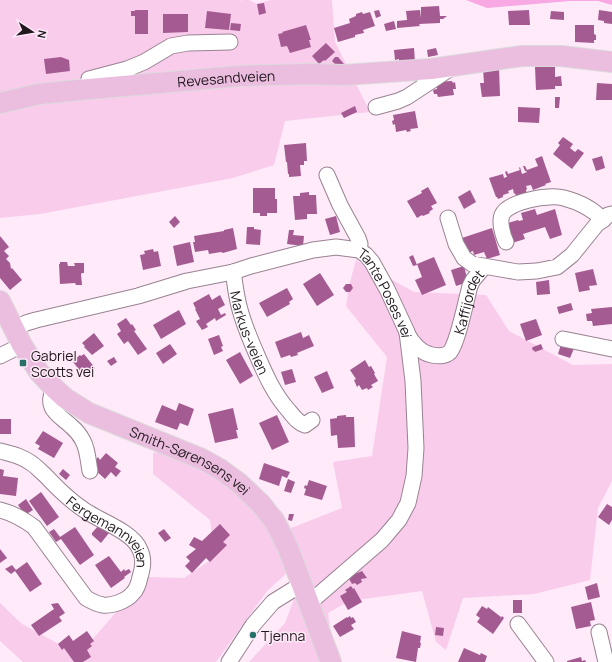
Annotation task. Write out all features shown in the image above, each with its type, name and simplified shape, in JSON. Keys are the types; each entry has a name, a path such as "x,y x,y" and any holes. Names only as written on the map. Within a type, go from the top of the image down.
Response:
{"main road":[{"name":"Revesandveien","path":"0,103 39,94 89,89 240,76 309,74 344,75 431,69 522,56 562,56 612,62"},
{"name":"Smith-Sørensens vei","path":"0,301 18,338 39,372 54,388 70,401 89,413 202,459 239,483 261,504 275,522 288,548 331,662"}],"street":[{"path":"89,89 89,79 126,69 144,62 171,46 188,43 230,42"},
{"name":"Revesandveien","path":"376,107 407,97 454,66"},
{"path":"327,175 340,205 358,238 360,244 359,250"},
{"name":"Kaffijordet","path":"506,242 503,235 502,214 507,209 515,205 535,199 563,197 586,206 598,214 608,217"},
{"name":"Kaffijordet","path":"407,332 415,345 427,354 441,356 450,352 456,340 470,286 484,267 518,272 537,271 557,267 572,255 597,224 608,217"},
{"path":"448,218 456,244 464,258 472,264 484,267"},
{"name":"Tante Poses vei","path":"18,338 26,323 138,296 186,281 233,272 313,250 336,247 359,250 366,255 372,262 387,289 407,332 413,381 416,448 414,476 408,503 398,520 382,540 308,604"},
{"name":"Markus-veien","path":"233,272 239,306 249,336 269,382 283,404 301,424 306,424 312,420"},
{"path":"0,356 18,338"},
{"path":"563,340 612,349"},
{"path":"54,388 51,394 52,409 75,430 83,440 87,452 90,471"},
{"name":"Fergemannveien","path":"0,451 16,455 31,462 68,498 88,513 115,527 133,540 140,548 142,558 142,571 138,586 133,594 125,600 102,605 92,602 86,598 34,527 9,512 0,510"},
{"path":"229,662 253,625 273,602 302,584"},
{"path":"518,624 546,662"},
{"path":"599,632 606,662"}],"shaded area":[{"path":"0,0 249,0 257,4 270,0 332,0 335,42 370,112 285,121 274,165 233,178 40,214 0,218"},
{"path":"466,0 612,0 612,5 598,1 570,1 487,8"},
{"path":"356,260 414,292 486,295 509,331 573,365 612,364 612,481 598,508 590,580 534,594 463,598 446,650 436,642 422,591 349,601 328,613 335,662 249,662 285,623 300,583 289,571 267,591 216,662 23,662 0,641 0,603 22,624 79,655 145,577 184,578 215,557 210,520 153,474 153,453 194,446 238,469 282,512 291,528 342,508 333,462 372,456 387,357 346,306 349,286"}],"building":[{"path":"264,3 266,13 259,15 257,4"},
{"path":"439,6 440,16 447,16 440,19 440,23 419,24 420,26 397,28 397,21 407,20 406,11 420,10 421,18 421,7"},
{"path":"148,10 148,34 135,34 135,16 131,16 131,11"},
{"path":"379,10 381,16 376,18 374,11"},
{"path":"529,10 530,25 509,25 508,11"},
{"path":"599,10 612,12 612,24 604,23 604,21 598,20"},
{"path":"207,11 231,14 229,30 205,28"},
{"path":"551,11 564,12 564,20 550,19"},
{"path":"362,12 363,14 370,12 375,26 363,30 364,33 355,35 355,37 338,42 334,28 350,23 349,19"},
{"path":"163,14 188,14 188,32 163,33"},
{"path":"394,21 396,29 386,31 384,24"},
{"path":"231,23 241,24 240,31 230,30"},
{"path":"306,25 311,40 309,40 311,47 290,53 287,46 281,47 278,34"},
{"path":"575,25 594,25 596,40 594,40 594,43 575,42"},
{"path":"326,43 335,52 319,64 312,56"},
{"path":"414,48 415,62 399,63 399,59 395,60 394,50"},
{"path":"436,48 438,55 428,57 427,50"},
{"path":"61,57 69,60 70,71 46,74 44,59"},
{"path":"335,57 338,57 344,64 336,65 332,61"},
{"path":"540,64 549,64 550,67 555,66 555,77 561,76 562,86 555,86 555,89 536,90 535,67 540,67"},
{"path":"499,68 500,96 482,97 480,83 484,83 483,69"},
{"path":"452,81 453,83 455,82 456,89 453,89 454,95 438,97 437,94 434,94 433,90 437,89 436,82"},
{"path":"597,83 612,84 612,100 596,100"},
{"path":"555,97 560,97 559,108 555,108"},
{"path":"355,106 357,112 344,118 341,113"},
{"path":"518,107 540,108 539,123 518,122"},
{"path":"415,111 418,128 410,129 411,131 407,132 406,130 396,132 395,124 393,125 392,121 394,120 393,115"},
{"path":"563,137 573,144 570,148 575,152 578,149 584,153 572,169 553,154 560,145 558,143"},
{"path":"306,143 307,161 304,161 304,165 300,165 301,176 289,177 284,145"},
{"path":"542,156 551,182 533,190 531,185 526,186 527,197 517,199 513,189 498,199 489,178 503,174 504,178 507,177 505,172 507,171 508,174 520,170 520,167 522,174 527,172 523,166 525,166 527,170 538,166 535,159"},
{"path":"602,156 605,168 596,171 592,159"},
{"path":"428,187 437,203 431,206 433,209 429,212 430,213 417,218 407,201 422,193 421,191"},
{"path":"253,188 275,188 277,213 267,213 267,216 260,216 260,213 253,213"},
{"path":"470,190 476,202 464,209 458,197"},
{"path":"309,192 309,195 316,195 317,214 307,214 307,219 295,220 293,196 300,196 300,193"},
{"path":"535,209 537,215 555,209 562,235 550,239 545,227 523,234 525,239 512,243 505,224 523,220 521,213"},
{"path":"175,216 180,222 174,228 169,222"},
{"path":"336,216 340,232 330,235 325,219"},
{"path":"247,227 254,227 254,229 261,230 260,245 246,244"},
{"path":"233,228 237,249 223,253 209,254 208,250 195,252 193,242 195,242 194,236"},
{"path":"492,228 500,255 487,259 484,252 474,255 473,251 468,253 462,238"},
{"path":"289,230 294,230 293,235 304,236 303,246 287,244"},
{"path":"0,236 9,247 4,251 9,256 6,259 10,263 11,269 12,268 22,280 10,290 0,278"},
{"path":"190,242 194,262 177,266 173,246"},
{"path":"153,249 154,252 158,251 161,266 143,270 140,255 145,254 144,251"},
{"path":"413,255 417,265 413,266 409,257"},
{"path":"434,257 446,285 422,295 415,280 422,277 417,264"},
{"path":"60,262 67,262 68,266 75,266 74,263 84,263 84,273 81,274 82,285 76,285 75,283 60,284"},
{"path":"464,266 468,282 456,286 451,270"},
{"path":"593,269 597,285 589,286 590,290 579,292 575,273"},
{"path":"320,273 334,295 317,306 303,284"},
{"path":"549,280 550,294 537,295 536,282"},
{"path":"346,284 351,284 353,288 350,292 346,292 343,288"},
{"path":"287,288 293,299 289,302 290,304 267,317 259,303"},
{"path":"209,294 212,300 220,295 225,305 218,309 221,315 225,313 226,315 216,321 215,318 206,324 208,327 202,330 196,321 200,319 193,303"},
{"path":"571,303 573,310 559,314 557,307"},
{"path":"612,307 612,324 593,326 592,321 587,321 586,314 592,313 591,309"},
{"path":"179,310 186,324 161,339 153,325"},
{"path":"126,318 131,325 132,324 136,330 134,331 147,349 138,355 128,341 124,344 117,334 121,331 117,324"},
{"path":"536,319 542,335 526,341 520,324"},
{"path":"301,332 303,338 309,335 314,346 297,353 298,355 291,357 290,355 281,358 275,342"},
{"path":"94,333 104,346 92,355 82,343"},
{"path":"219,335 223,346 221,347 223,351 214,355 208,339"},
{"path":"562,341 575,346 570,358 558,354"},
{"path":"170,344 177,354 163,364 156,353"},
{"path":"541,344 543,349 535,352 534,350 533,351 533,347"},
{"path":"240,352 253,376 240,384 226,360"},
{"path":"84,354 95,368 84,376 73,362 80,355 81,356"},
{"path":"114,357 117,362 111,366 107,361"},
{"path":"365,360 369,367 371,366 378,381 371,385 373,387 368,390 367,388 362,390 359,385 357,387 354,380 356,379 350,370"},
{"path":"292,369 296,382 285,385 281,372"},
{"path":"327,371 334,388 322,393 314,377"},
{"path":"179,403 194,409 188,426 180,423 177,430 155,422 162,405 176,411"},
{"path":"233,408 238,430 236,430 238,438 215,443 208,414"},
{"path":"277,415 289,442 272,450 259,423"},
{"path":"346,415 346,417 354,417 355,447 338,448 337,435 331,436 330,419 337,418 337,416"},
{"path":"0,419 11,419 11,434 0,434"},
{"path":"43,431 63,443 54,458 38,449 40,446 35,443"},
{"path":"106,453 118,463 115,467 121,471 116,477 111,472 105,479 93,468 97,464 94,462 98,457 100,460"},
{"path":"264,463 290,472 287,478 282,476 279,486 259,479"},
{"path":"0,469 4,470 3,476 18,478 16,496 0,494"},
{"path":"63,469 70,475 66,480 59,474"},
{"path":"288,479 295,482 291,493 284,491"},
{"path":"309,480 327,486 322,500 304,495 306,489 304,488 305,485 307,486"},
{"path":"41,492 59,517 47,526 29,501"},
{"path":"26,499 33,510 25,515 18,505"},
{"path":"607,504 612,507 612,520 609,525 598,517"},
{"path":"289,514 294,514 292,521 288,520"},
{"path":"220,524 230,535 223,542 227,545 210,562 206,558 192,573 185,566 190,561 186,557 196,549 189,545 194,537 202,541"},
{"path":"99,525 109,533 101,543 92,535"},
{"path":"75,527 94,555 80,565 61,539 56,542 49,532 54,529 60,537"},
{"path":"164,529 171,538 165,542 158,533"},
{"path":"0,549 7,558 0,563"},
{"path":"109,556 121,572 124,569 125,571 129,569 131,572 111,588 95,565"},
{"path":"27,562 42,584 30,592 15,571 11,574 5,569 12,565 16,570"},
{"path":"362,571 367,578 361,579 362,582 357,585 355,583 352,584 348,577"},
{"path":"597,583 600,597 588,600 585,587"},
{"path":"351,586 353,589 354,588 362,602 348,610 340,596 347,592 345,590"},
{"path":"513,600 522,600 522,613 513,613"},
{"path":"591,602 595,620 590,621 591,626 576,629 571,607"},
{"path":"58,603 65,613 59,617 62,621 39,636 31,625 54,609 51,604"},
{"path":"482,606 487,609 488,607 501,617 500,619 502,616 504,618 493,634 477,622 480,618 476,615"},
{"path":"350,616 351,618 353,617 356,622 351,625 354,629 340,637 333,626"},
{"path":"436,627 444,628 443,636 435,635"},
{"path":"87,631 94,641 90,644 92,646 87,650 91,657 83,662 74,662 64,648 62,650 58,644 69,635 73,641"},
{"path":"402,631 421,636 421,643 420,648 418,648 416,662 396,658"},
{"path":"464,648 480,655 481,653 487,656 485,662 458,662"},
{"path":"581,657 582,661 585,660 586,662 567,662 567,661"}],"place":[{"name":"Gabriel Scotts vei","path":"23,363"},
{"name":"Tjenna","path":"253,635"}]}
